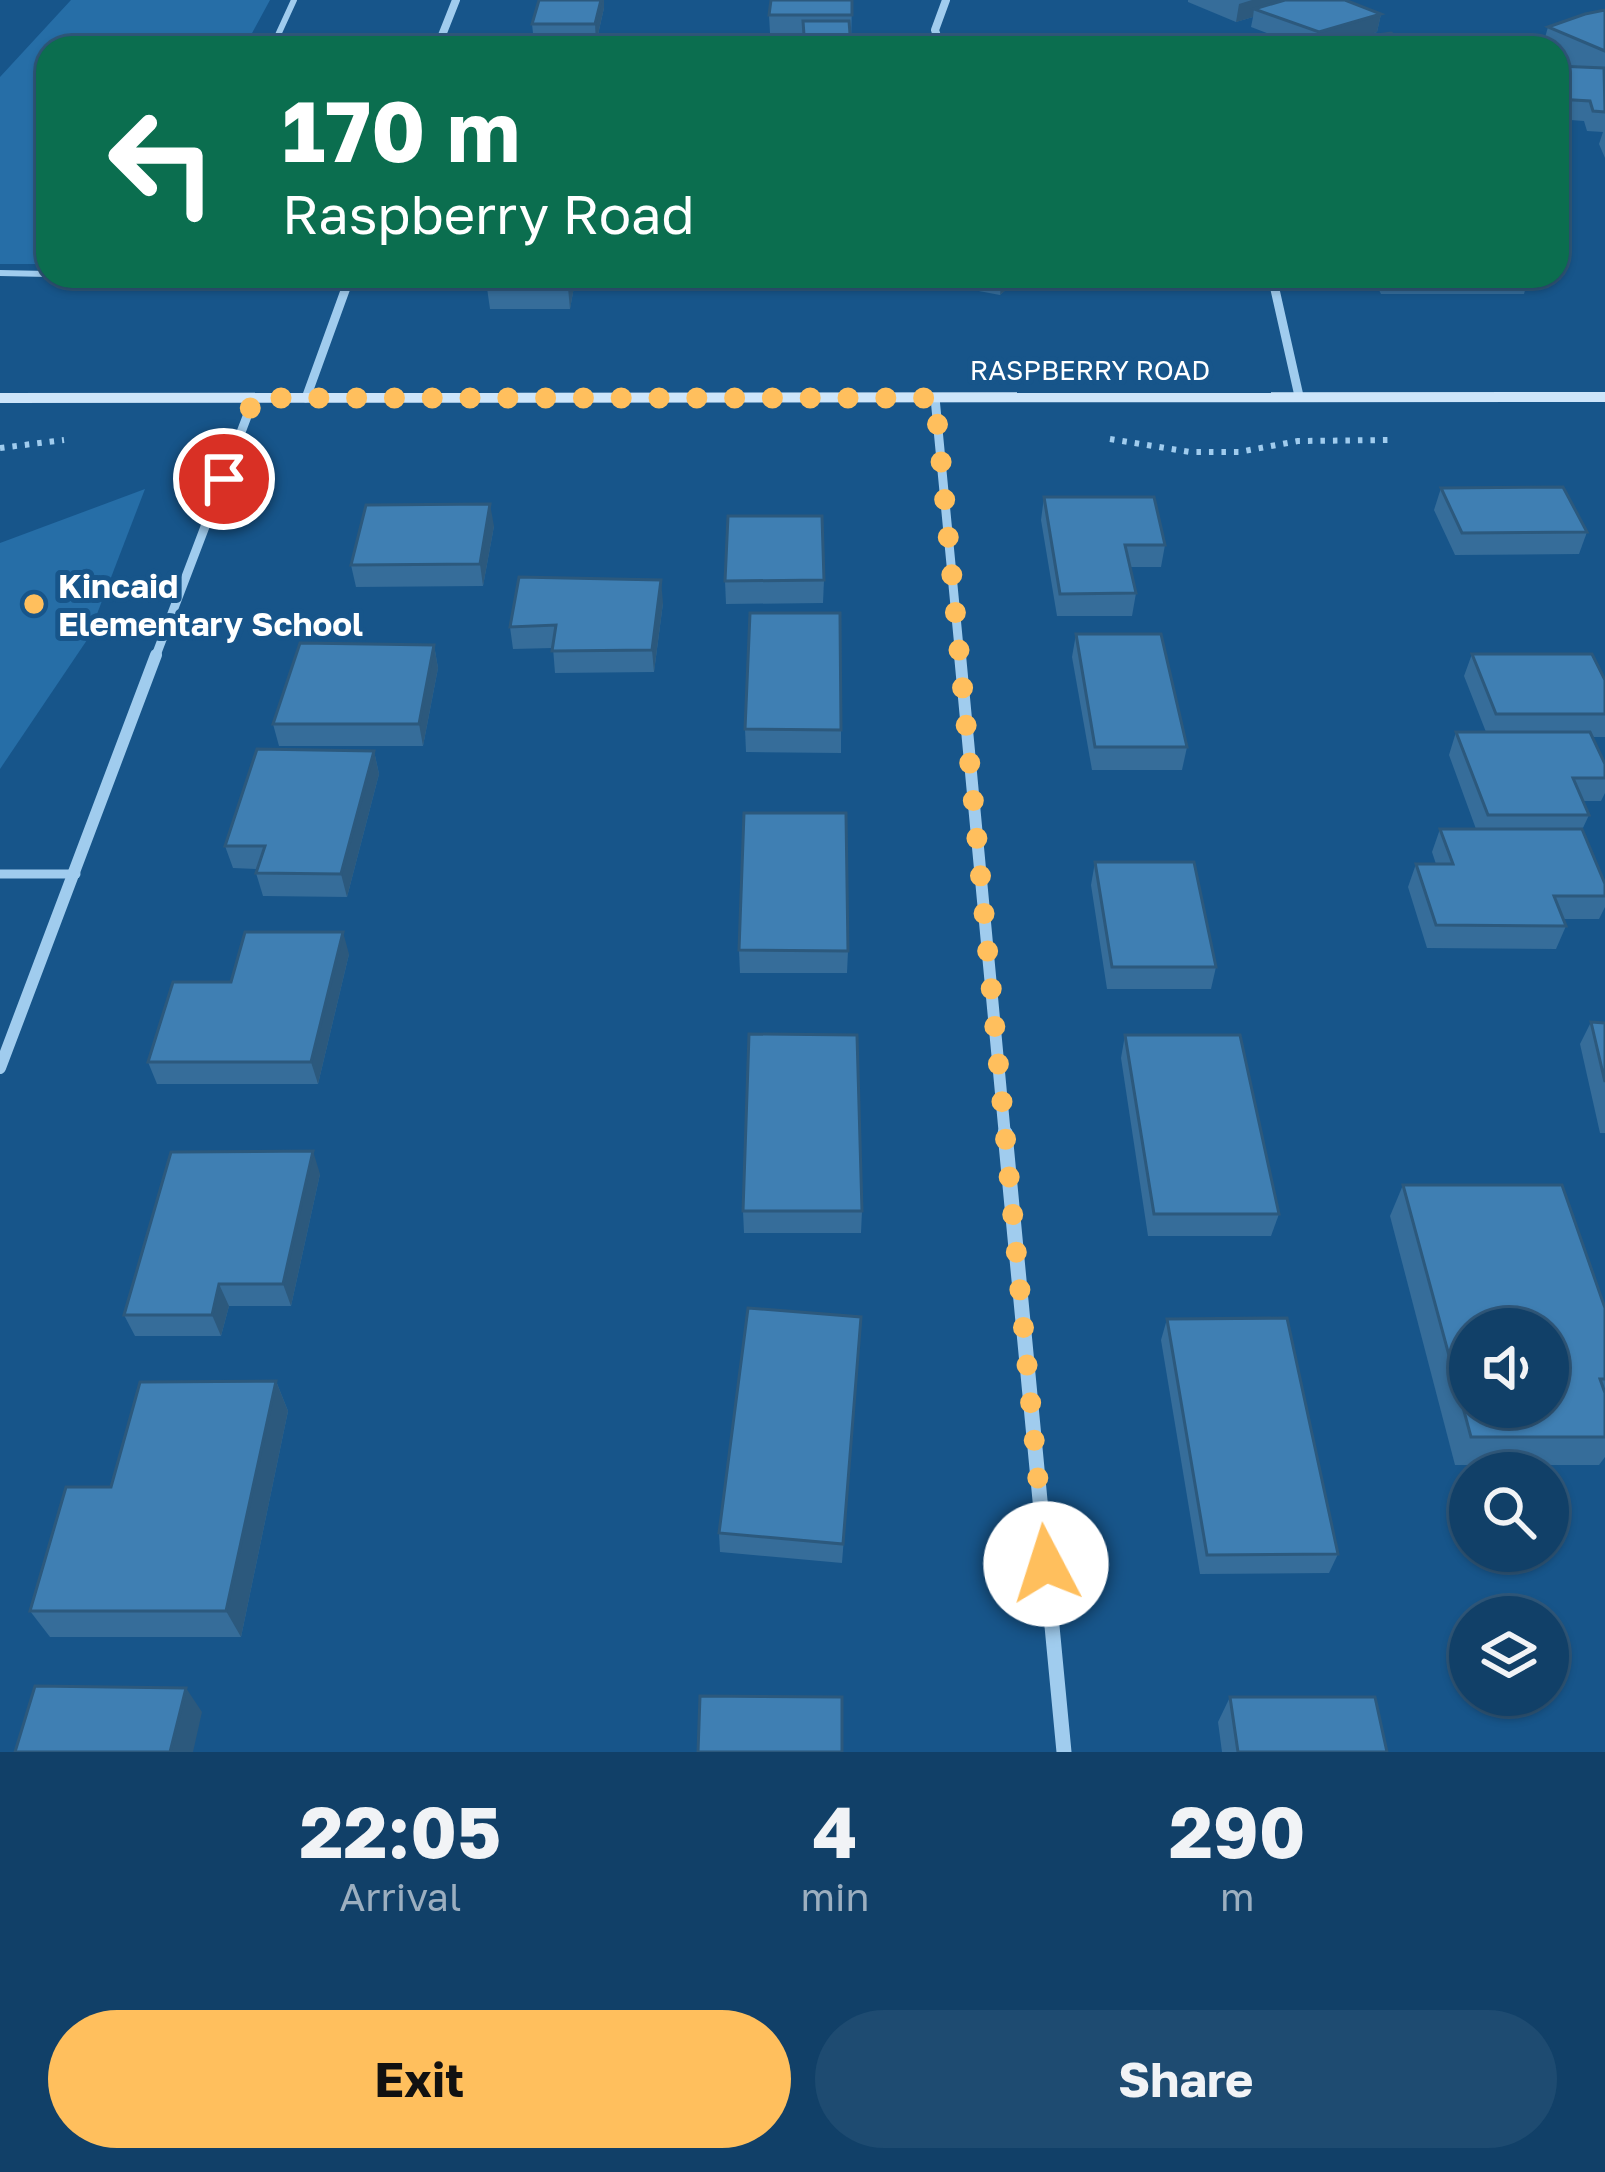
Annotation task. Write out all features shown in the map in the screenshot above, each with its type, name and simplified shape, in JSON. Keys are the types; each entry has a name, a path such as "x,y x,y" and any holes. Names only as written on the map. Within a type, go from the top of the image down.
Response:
{"main road":[{"name":"RASPBERRY ROAD","path":"0,398 1605,397"}],"street":[{"path":"442,36 455,0"},
{"path":"937,36 946,0"},
{"path":"306,398 346,288"},
{"path":"1275,288 1299,396"},
{"path":"0,1069 254,398"},
{"path":"935,398 1064,1752"}],"lane":[{"path":"278,36 294,0"},
{"path":"0,273 36,274"},
{"path":"0,874 76,874"}],"shaded area":[{"path":"71,0 270,0 250,36 38,36"},
{"path":"36,38 36,264 0,264 0,77"},
{"path":"145,489 87,640 0,769 0,543"}],"building":[{"path":"539,0 601,0 595,24 532,24"},
{"path":"771,0 852,0 852,15 769,15"},
{"path":"1285,0 1345,0 1381,14 1319,32 1254,9"},
{"path":"1605,10 1605,51 1548,27 1585,14"},
{"path":"803,21 849,21 850,36 779,36 804,35"},
{"path":"1569,67 1604,68 1605,112 1593,111 1590,101 1569,100"},
{"path":"1563,487 1587,532 1462,533 1441,488"},
{"path":"1044,497 1154,497 1165,545 1125,545 1136,593 1060,594"},
{"path":"490,504 480,564 351,565 366,505"},
{"path":"728,516 822,516 824,580 725,581"},
{"path":"519,577 661,580 652,650 552,651 556,625 510,627"},
{"path":"750,613 840,613 841,730 745,729"},
{"path":"1076,634 1161,634 1187,747 1095,747"},
{"path":"300,643 434,645 419,724 273,724"},
{"path":"1472,654 1592,654 1605,680 1605,714 1496,714"},
{"path":"1456,732 1590,732 1605,764 1605,778 1573,778 1589,815 1488,815"},
{"path":"257,749 374,751 341,874 256,873 265,846 225,846"},
{"path":"744,813 846,813 848,951 739,950"},
{"path":"1440,829 1582,829 1605,884 1605,896 1554,896 1566,926 1436,925 1416,864 1453,864"},
{"path":"1095,862 1194,862 1216,967 1112,967"},
{"path":"245,932 343,932 311,1062 148,1062 173,982 231,982"},
{"path":"1591,1022 1605,1023 1605,1082"},
{"path":"749,1034 857,1035 862,1211 743,1211"},
{"path":"1125,1035 1240,1035 1279,1214 1154,1214"},
{"path":"313,1151 283,1284 219,1284 212,1315 124,1315 171,1152"},
{"path":"1403,1185 1562,1185 1605,1308 1605,1379 1600,1379 1605,1393 1605,1437 1471,1437 1469,1428 1569,1428 1569,1308 1449,1308 1449,1355"},
{"path":"748,1308 861,1317 843,1544 719,1533"},
{"path":"1287,1318 1338,1554 1207,1555 1167,1319"},
{"path":"276,1381 226,1611 30,1611 66,1487 111,1487 140,1382"},
{"path":"35,1686 186,1688 170,1752 15,1752"},
{"path":"700,1696 842,1697 842,1752 698,1752"},
{"path":"1230,1697 1375,1697 1387,1752 1238,1752"}],"place":[{"name":"Kincaid Elementary School","path":"34,604"}],"route":[{"path":"224,479 254,398 935,398 1046,1564"}]}
